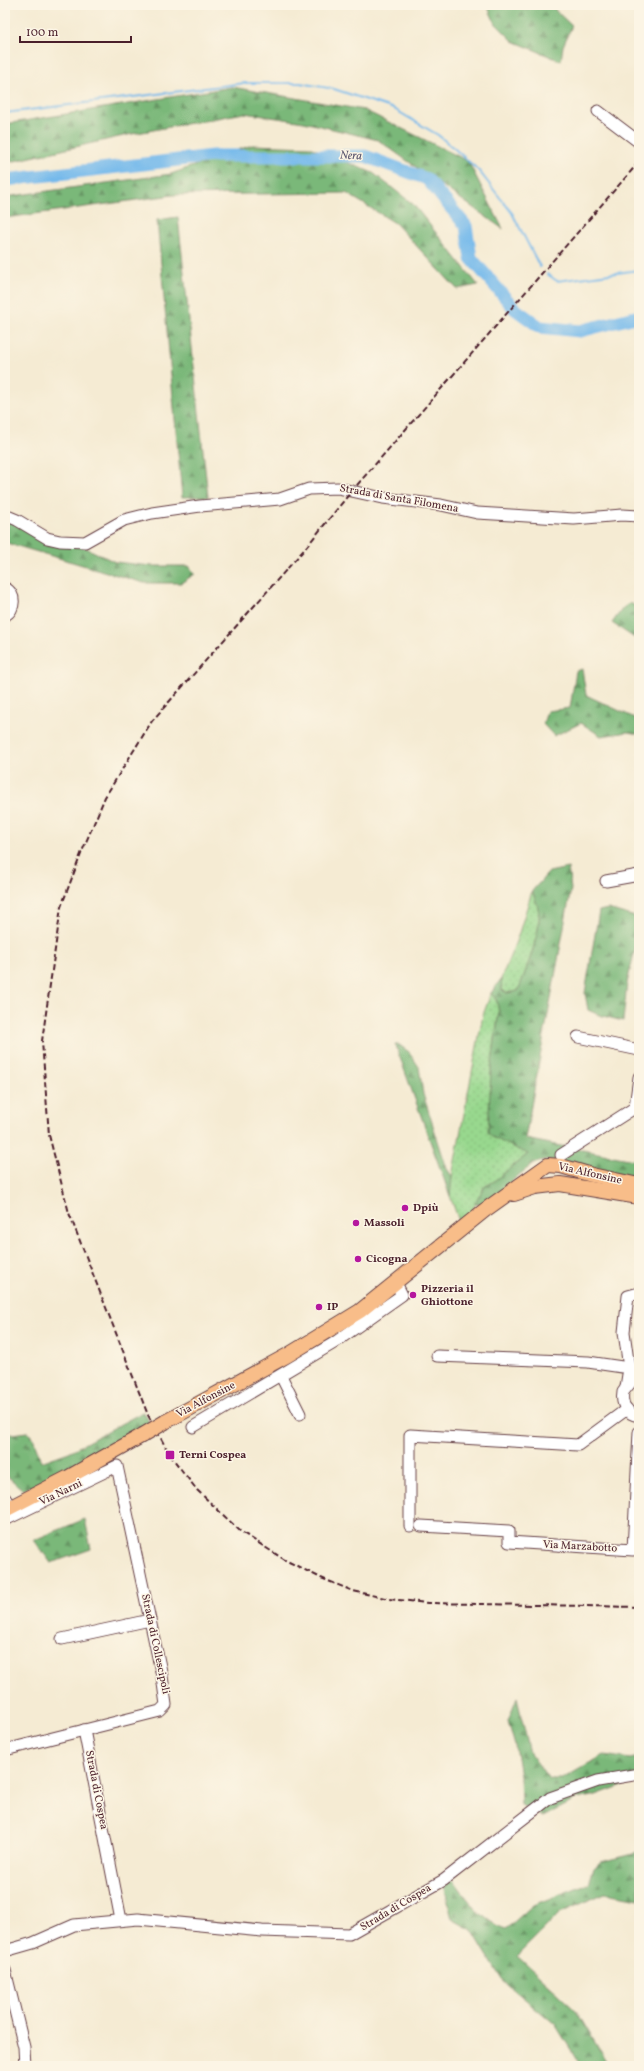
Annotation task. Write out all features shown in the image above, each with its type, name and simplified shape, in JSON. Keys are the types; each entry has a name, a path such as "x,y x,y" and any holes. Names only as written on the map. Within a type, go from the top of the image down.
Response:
{"main road":[{"name":"Via Alfonsine","path":"6,1509 67,1478 165,1422 288,1355 360,1311 504,1197 548,1165 561,1160 592,1175 639,1185"},
{"name":"Via Alfonsine","path":"504,1197 535,1187 560,1184 639,1197"}],"street":[{"path":"598,111 639,142"},
{"name":"Strada di Santa Filomena","path":"5,515 17,520 47,538 60,541 85,542 124,520 152,513 200,506 280,499 309,489 338,488 383,498 441,505 477,513 574,519 622,515 639,516"},
{"path":"5,588 12,594 14,601 12,608 5,615"},
{"path":"606,881 639,875"},
{"path":"578,1037 639,1050"},
{"path":"560,1184 558,1173 561,1160 637,1106 639,1077"},
{"name":"Via Alfonsine","path":"193,1427 334,1344 402,1295 396,1284"},
{"path":"639,1292 628,1296 624,1332 629,1368 626,1387 622,1398 626,1410 639,1416"},
{"path":"437,1356 588,1362 629,1368 639,1376"},
{"path":"281,1376 300,1414"},
{"path":"626,1387 630,1383 639,1380"},
{"name":"Via Marzabotto","path":"626,1410 578,1445 410,1435 415,1526 509,1531 509,1542 633,1550 639,1432"},
{"name":"Via Narni","path":"6,1509 117,1466"},
{"name":"Strada di Collescipoli","path":"5,1750 160,1711 166,1705 150,1620 117,1466"},
{"name":"Strada di Collescipoli","path":"62,1639 150,1620"},
{"name":"Strada di Cospea","path":"84,1730 121,1920"},
{"name":"Strada di Cospea","path":"5,1951 33,1943 74,1925 138,1919 262,1931 349,1934 444,1880 550,1798 598,1781 639,1774"},
{"path":"5,1970 24,2047 25,2066"}],"green space":[{"path":"487,5 510,5 527,10 527,5 556,5 555,10 572,26 563,46 561,61 513,41 495,23"},
{"path":"232,87 364,110 468,161 503,229 378,140 304,122 244,113 132,134 5,163 5,124"},
{"path":"252,145 310,147 373,173 413,204 478,285 457,289 395,223 346,193 173,195 5,218 5,197 171,174"},
{"path":"178,217 208,497 182,497 157,220"},
{"path":"5,520 78,544 115,562 152,566 189,566 195,574 181,583 144,583 7,543"},
{"path":"630,603 639,608 639,641 612,623 623,608"},
{"path":"582,669 586,695 639,720 639,734 628,732 601,736 581,723 554,736 543,724 547,711 570,708 576,671"},
{"path":"568,868 571,889 525,1139 639,1161 639,1181 561,1161 543,1160 537,1162 521,1173 485,1205 475,1204 484,1187 493,1182 528,1154 492,1137 488,1132 491,1070 499,1011 496,999 491,993 501,979 502,990 507,993 518,991 531,956 538,928 538,909 532,891 549,872"},
{"path":"532,891 539,913 534,947 518,991 507,993 502,990 501,979 518,936"},
{"path":"608,909 639,918 639,933 627,983 623,1021 599,1015 588,1010 585,993 599,911"},
{"path":"491,993 496,999 499,1011 491,1070 528,1154 493,1182 484,1187 473,1209 465,1218 459,1221 450,1196 452,1176 483,1015"},
{"path":"395,1044 398,1044 409,1052 419,1067 423,1094 447,1169 452,1176 450,1196"},
{"path":"143,1412 149,1422 88,1460 39,1483 23,1490 5,1474 5,1435 28,1432 34,1440 41,1462 69,1452"},
{"path":"85,1519 91,1549 51,1563 34,1540"},
{"path":"517,1698 530,1753 549,1779 562,1779 604,1755 630,1759 639,1757 639,1779 596,1795 577,1799 543,1817 521,1805 520,1776 515,1746 508,1721"},
{"path":"637,1853 639,1856 639,1899 605,1893 560,1913 517,1956 575,2009 609,2066 581,2066 555,2024 502,1980 472,1930 452,1919 444,1885 453,1879 482,1915 497,1926 506,1929 533,1905 589,1883 594,1868 600,1862"}],"waterway":[{"path":"5,113 245,83 300,83 334,89 394,109 438,135 456,150 479,171 512,213 540,267"},
{"name":"Nera","path":"5,180 213,156 365,156 427,179 466,226 471,258 515,309 540,327 580,331 639,316"},
{"path":"547,274 557,281 639,270"}],"railway":[{"path":"639,162 351,492 303,551 152,721 105,797 61,907 42,1041 49,1135 69,1213 148,1415 170,1455 197,1490 240,1531 285,1560 321,1578 353,1591 389,1599 428,1603 639,1607"}],"place":[{"name":"Dpiù","path":"405,1208"},
{"name":"Massoli","path":"356,1223"},
{"name":"Cicogna","path":"358,1259"},
{"name":"Pizzeria il Ghiottone","path":"413,1295"},
{"name":"IP","path":"319,1307"},
{"name":"Terni Cospea","path":"170,1455"}]}
